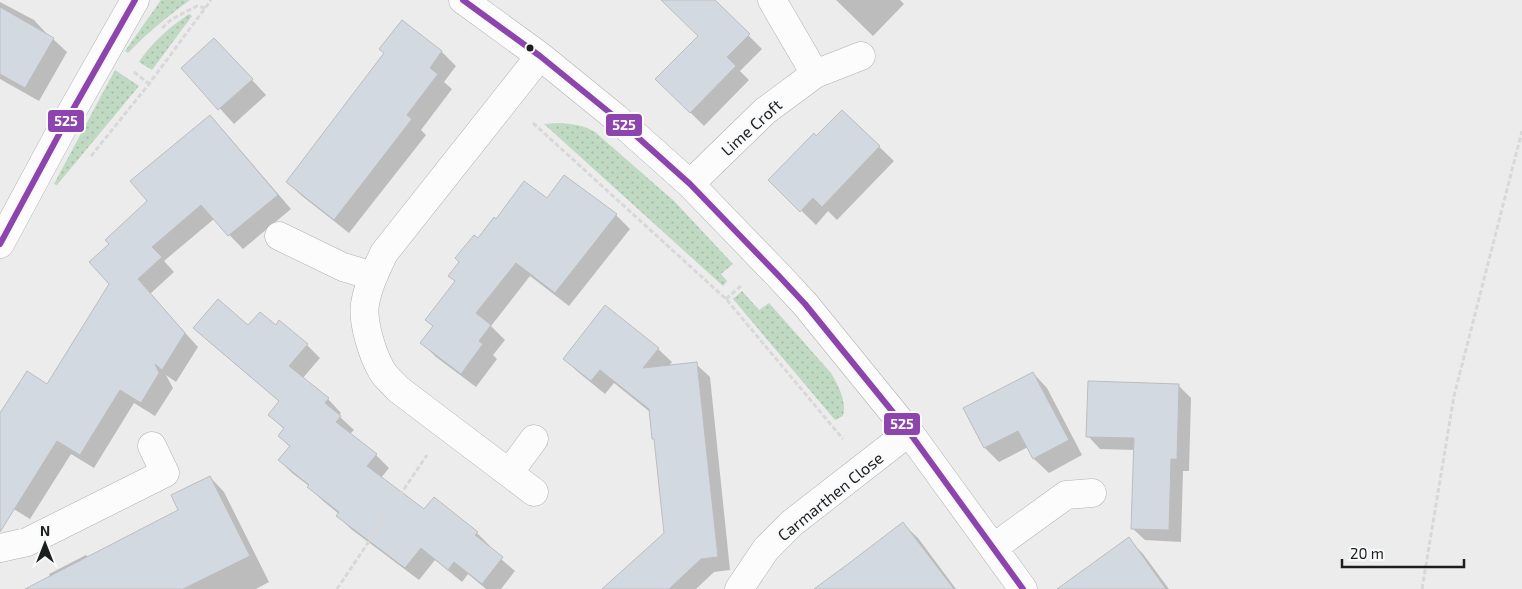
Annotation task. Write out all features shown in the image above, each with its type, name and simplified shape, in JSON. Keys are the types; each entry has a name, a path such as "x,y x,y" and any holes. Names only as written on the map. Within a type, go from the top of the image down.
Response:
{"street":[{"path":"0,244 9,205 62,127 134,0"},
{"path":"463,0 540,56 615,117 690,184 805,304 909,432 1023,589"},
{"path":"772,0 814,74"},
{"path":"534,492 398,389 382,371 366,329 365,305 373,276 384,253 540,56"},
{"name":"Lime Croft","path":"690,184 765,111 814,74 862,56"},
{"path":"278,236 343,267 373,276"},
{"name":"Carmarthen Close","path":"739,589 766,549 792,523 909,432"},
{"path":"509,473 534,439"},
{"path":"0,548 27,542 165,473 152,446"},
{"path":"993,548 1066,495 1092,493"}],"path":[{"path":"86,161 149,84 211,0"},
{"path":"133,72 149,84"},
{"path":"506,98 726,298 865,466"},
{"path":"1422,589 1454,396 1522,131"},
{"path":"337,589 447,426"}],"green space":[{"path":"161,0 190,0 158,25 128,53 125,51"},
{"path":"189,14 192,16 152,70 139,62 161,36"},
{"path":"115,70 139,86 57,185 54,184"},
{"path":"544,124 578,125 595,132 674,201 733,264 721,274 727,281 723,286"},
{"path":"742,291 759,310 769,303 831,373 843,399 843,416 835,420 733,299"}],"building":[{"path":"661,0 715,0 750,34 727,57 736,66 690,113 655,79 698,36"},
{"path":"0,7 54,38 25,88 0,74"},
{"path":"402,20 442,51 430,68 438,74 407,115 412,119 334,220 286,182 384,53 379,49"},
{"path":"214,38 253,79 218,110 181,68"},
{"path":"842,110 880,146 822,207 813,198 800,212 768,180 814,133 816,136"},
{"path":"210,115 278,195 228,236 201,205 152,247 162,257 138,279 185,333 162,370 155,364 159,373 141,403 120,390 80,455 57,441 0,532 0,413 27,371 47,384 109,284 89,262 109,244 105,240 147,201 130,181"},
{"path":"564,175 617,214 555,293 516,263 476,313 491,325 479,341 483,344 461,374 420,343 433,326 425,320 455,281 448,276 459,262 455,258 474,235 478,238 494,217 496,219 524,181 547,198"},
{"path":"218,299 248,325 260,312 276,325 279,320 308,344 289,366 329,398 325,403 341,416 336,422 377,454 367,466 424,509 434,497 478,532 475,535 503,557 482,584 454,562 448,570 421,548 405,568 336,516 339,512 307,487 309,485 278,460 290,446 278,436 284,428 268,415 279,401 193,328"},
{"path":"605,305 659,348 643,368 697,362 718,557 701,559 669,589 602,589 664,533 649,409 600,370 591,381 563,359"},
{"path":"1033,372 1069,440 1033,459 1018,431 984,448 963,408"},
{"path":"1088,381 1179,384 1177,459 1171,459 1169,530 1131,529 1134,438 1086,437"},
{"path":"210,476 250,556 183,589 25,589 178,510 171,495"},
{"path":"903,522 954,589 814,589 848,564"},
{"path":"1129,537 1166,589 1057,589"}],"transit line":[{"name":"525","path":"0,244 63,127 135,0"},
{"name":"525","path":"463,0 540,56 615,117 690,184 778,275 805,304 909,432 1023,589"}]}
